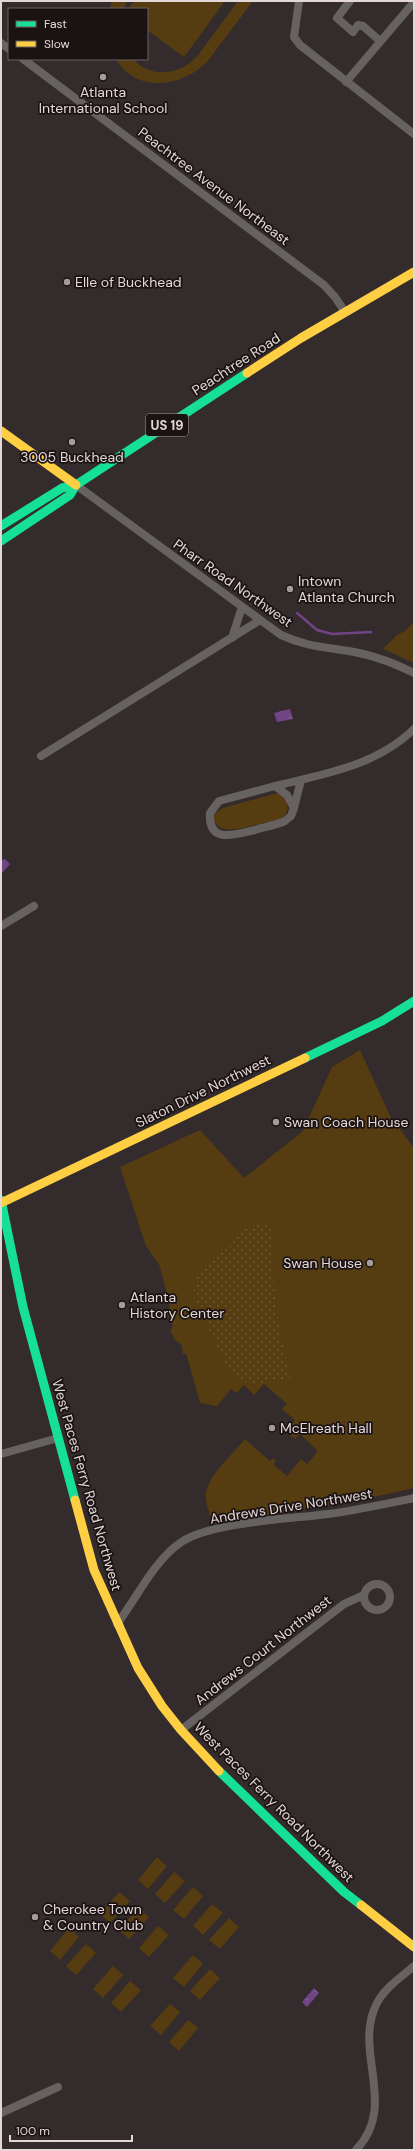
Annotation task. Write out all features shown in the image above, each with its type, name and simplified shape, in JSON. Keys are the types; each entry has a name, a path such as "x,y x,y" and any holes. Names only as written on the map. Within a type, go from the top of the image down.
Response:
{"main road":[{"name":"Peachtree Road","path":"76,485 345,312 414,272"},
{"path":"1,431 76,485"},
{"name":"US 19","path":"1,526 62,488 76,485"},
{"name":"US 19","path":"1,541 70,495 76,485"},
{"name":"Slaton Drive Northwest","path":"1,1202 382,1021 414,1001"},
{"name":"West Paces Ferry Road Northwest","path":"1,1202 23,1307 94,1570 138,1668 162,1706 181,1730 233,1786 304,1856 371,1915 414,1947"}],"street":[{"path":"299,1 294,37 300,44 346,82 414,134"},
{"path":"350,1 337,18 353,32 358,25 363,26 380,41"},
{"path":"346,82 414,2"},
{"name":"Peachtree Avenue Northeast","path":"24,60 324,285 335,297 345,312"},
{"name":"Pharr Road Northwest","path":"76,485 260,620 295,642 310,646 358,653 387,660 414,673"},
{"path":"232,638 242,607"},
{"path":"41,756 260,620"},
{"path":"301,780 291,816 285,821 229,836 219,834 212,827 209,820 210,813 219,802 367,761 399,742 414,729"},
{"path":"275,786 287,795 294,808"},
{"path":"1,926 34,906"},
{"path":"1,1454 58,1438"},
{"name":"Andrews Drive Northwest","path":"117,1624 168,1553 180,1543 196,1534 230,1527 344,1512 414,1498"},
{"name":"Andrews Court Northwest","path":"181,1730 344,1604 364,1595"},
{"path":"356,2150 370,2128 376,2106 376,2091 369,2039 372,2014 386,1991 414,1966"},
{"path":"1,2113 58,2087"}],"shaded area":[{"path":"112,1 127,1 124,8 110,8"},
{"path":"134,1 225,1 184,57 148,31 148,8 129,8"},
{"path":"238,1 253,1 207,62 185,77 160,83 147,82 135,78 125,70 117,60 134,60 142,67 157,72 165,72 173,71 187,65 199,54"},
{"path":"414,621 414,663 383,649 397,635 405,631"},
{"path":"277,793 285,797 288,807 285,815 280,819 229,830 220,827 213,818 215,813 223,808"},
{"path":"360,1050 390,1116 414,1148 414,1488 313,1508 212,1521 206,1500 208,1486 222,1464 245,1439 270,1461 273,1458 276,1461 273,1464 287,1476 301,1459 307,1464 318,1451 300,1434 295,1439 286,1431 295,1420 282,1409 287,1404 264,1384 254,1395 244,1385 236,1393 231,1389 217,1406 200,1403 186,1353 183,1354 181,1344 175,1340 170,1330 173,1326 167,1314 170,1305 159,1264 146,1246 120,1167 200,1130 244,1178 303,1131 332,1067"},
{"path":"259,1224 273,1227 273,1265 276,1303 282,1341 291,1378 253,1384 240,1380 228,1370 193,1295 196,1279 205,1264 228,1248 244,1230"},
{"path":"157,1857 167,1866 148,1889 138,1880"},
{"path":"174,1872 185,1881 165,1903 155,1894"},
{"path":"193,1887 203,1896 184,1919 173,1910"},
{"path":"119,1892 130,1901 110,1923 100,1914"},
{"path":"212,1904 223,1913 203,1935 193,1926"},
{"path":"138,1908 149,1917 129,1939 119,1930"},
{"path":"229,1918 239,1927 220,1949 209,1940"},
{"path":"158,1926 169,1935 149,1957 139,1948"},
{"path":"69,1928 79,1937 60,1960 50,1951"},
{"path":"86,1944 96,1953 76,1975 66,1966"},
{"path":"193,1955 203,1964 184,1987 173,1978"},
{"path":"113,1966 123,1975 103,1998 93,1989"},
{"path":"210,1969 220,1978 200,2000 190,1991"},
{"path":"130,1981 141,1990 121,2012 111,2003"},
{"path":"170,2004 180,2012 161,2035 150,2026"},
{"path":"188,2020 198,2028 179,2051 169,2042"}],"water":[{"path":"290,709 293,719 277,722 274,713"},
{"path":"5,859 10,864 1,874 1,860"},
{"path":"314,1988 319,1993 307,2007 302,2002"}],"waterway":[{"path":"297,613 317,630 332,634 371,632"}],"traffic: fast":[{"path":"1,526 62,488 76,485 247,373"},
{"path":"1,541 70,495 76,485"},
{"path":"305,1058 382,1021 414,1001"},
{"path":"1,1200 23,1307 75,1500"},
{"path":"219,1771 344,1892 361,1905"}],"traffic: slow":[{"path":"247,373 301,338 414,272"},
{"path":"1,431 76,485"},
{"path":"1,1203 305,1058"},
{"path":"75,1500 94,1570 138,1668 162,1706 181,1730 219,1771"},
{"path":"361,1905 414,1947"}],"place":[{"name":"Atlanta International School","path":"103,77"},
{"name":"Elle of Buckhead","path":"67,282"},
{"name":"3005 Buckhead","path":"72,442"},
{"name":"Intown Atlanta Church","path":"290,589"},
{"name":"Swan Coach House","path":"276,1122"},
{"name":"Swan House","path":"370,1263"},
{"name":"Atlanta History Center","path":"122,1305"},
{"name":"McElreath Hall","path":"272,1428"},
{"name":"Cherokee Town & Country Club","path":"35,1917"}]}
